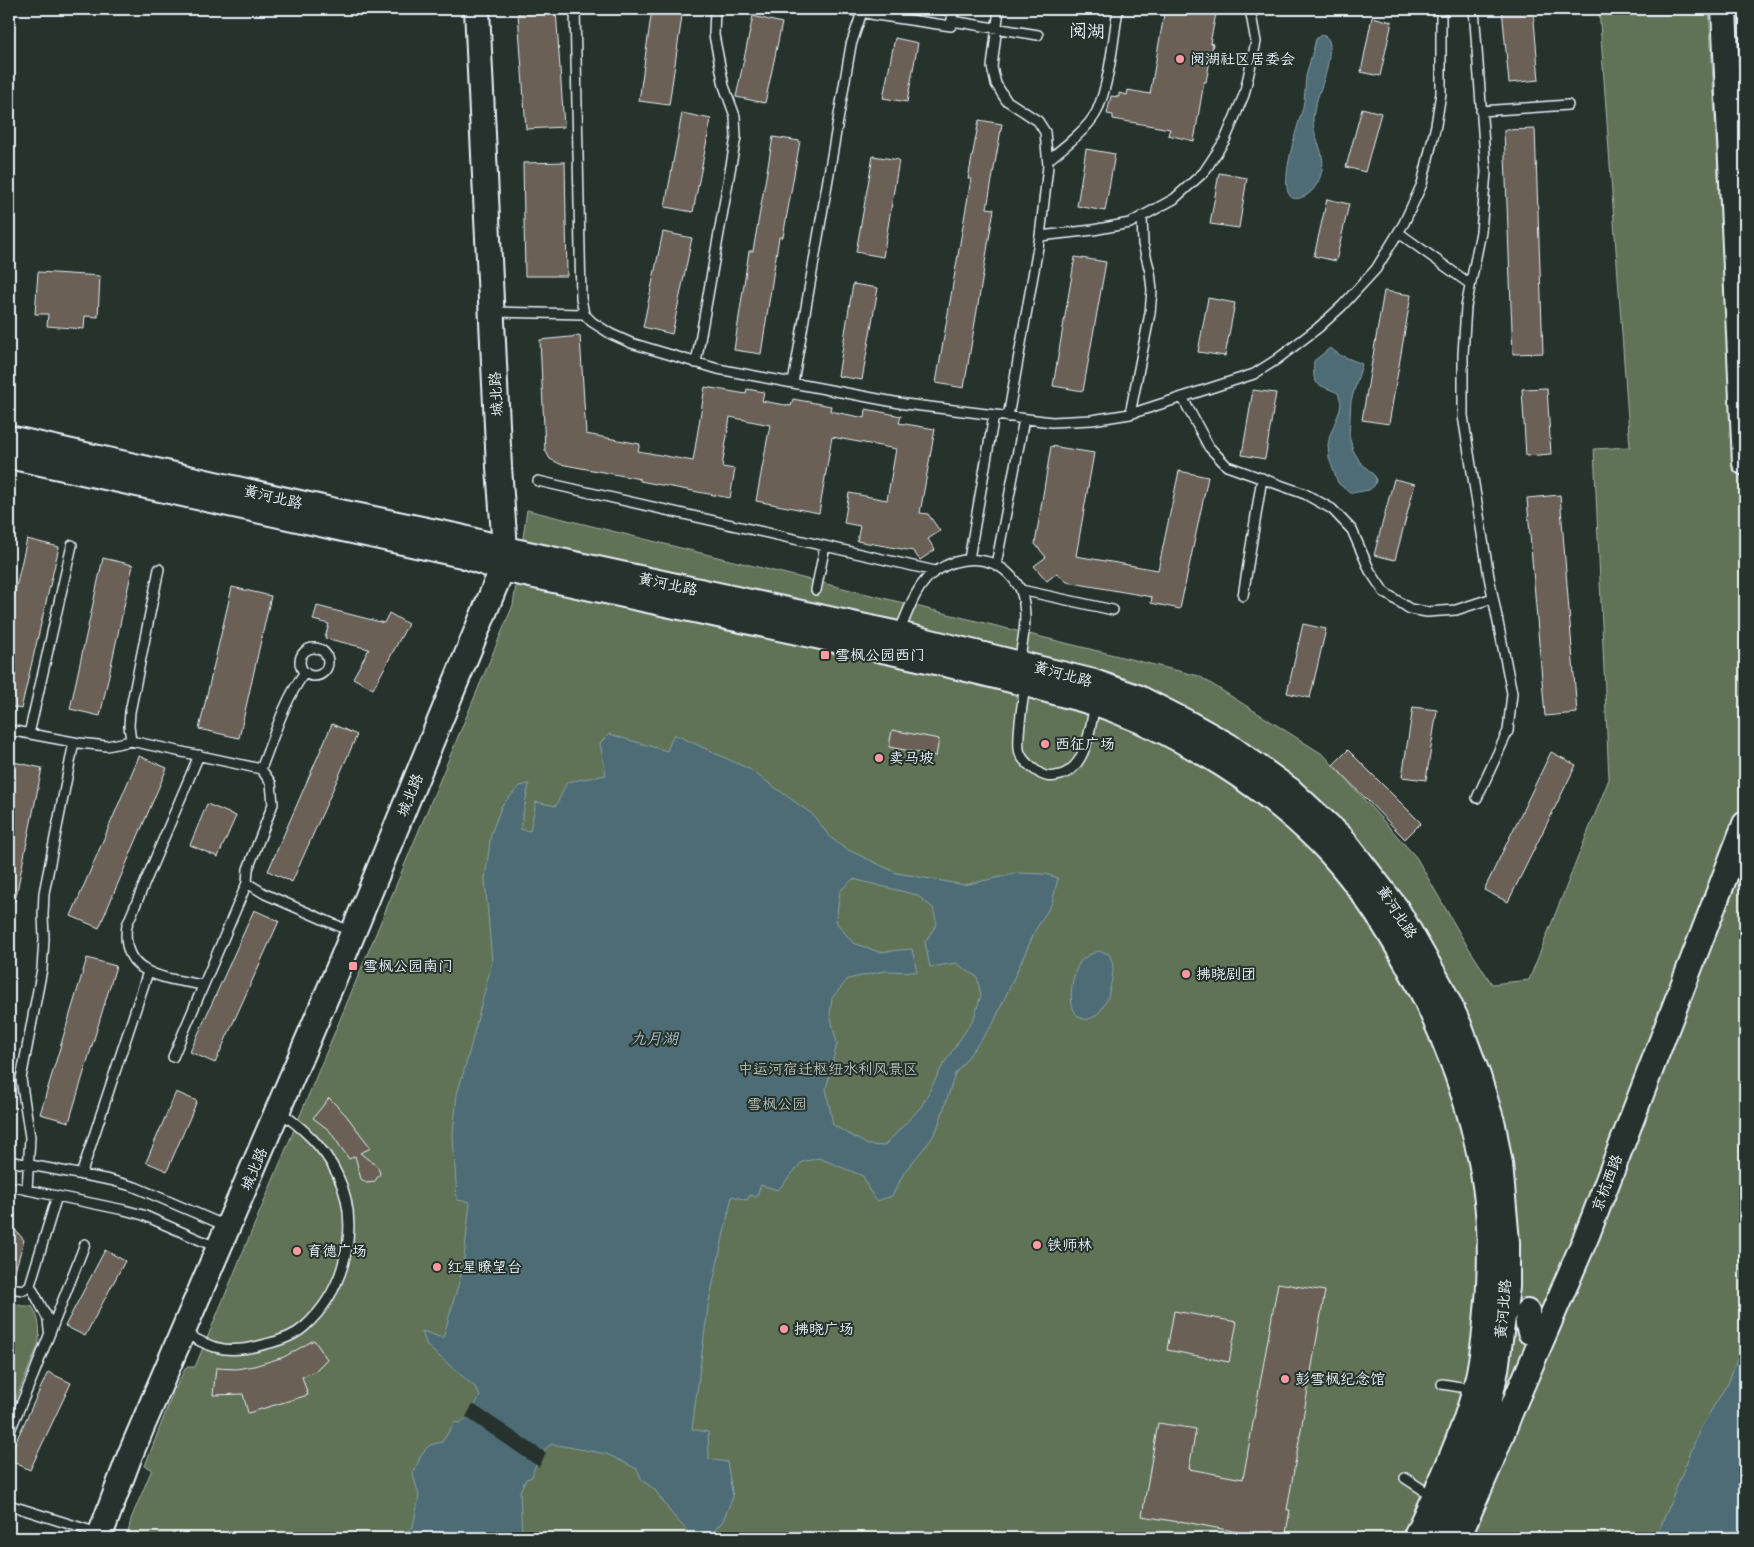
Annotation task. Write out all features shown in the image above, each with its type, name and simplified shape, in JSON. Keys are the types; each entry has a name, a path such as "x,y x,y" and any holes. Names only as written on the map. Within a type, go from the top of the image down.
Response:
{"main road":[{"name":"城北路","path":"100,1536 130,1454 354,933 504,559 477,9"},
{"path":"1724,9 1745,463"},
{"name":"黄河北路","path":"9,438 340,512 460,536 504,559"},
{"name":"黄河北路","path":"9,456 462,555 504,559 896,643 1020,676 1150,724 1222,764 1288,813 1321,843 1348,874 1371,905 1402,955 1441,1032 1464,1090 1477,1136 1484,1174 1489,1213 1490,1291 1484,1345 1483,1391 1487,1412 1443,1501 1415,1538"},
{"name":"黄河北路","path":"1020,676 1094,682 1137,697 1229,746 1290,790 1342,838 1396,908 1441,987 1459,1024 1493,1125 1503,1189 1508,1242 1507,1287 1502,1332 1483,1391"},
{"name":"京杭西路","path":"1458,1538 1587,1235 1745,824"},
{"path":"1527,1312 1530,1332 1537,1334 1546,1329"},
{"name":"黄河北路","path":"1436,1538 1443,1501"}],"lane":[{"path":"575,9 581,298 584,314 592,322 631,343 718,369 905,404 1052,422 1092,420 1130,414 1254,374 1318,328 1342,306 1376,269 1398,233 1422,184 1436,125 1441,93 1441,9"},
{"path":"696,363 736,137 735,116 724,86 714,35 715,9"},
{"path":"847,9 863,10 951,26 953,11 938,9"},
{"path":"999,9 992,68 996,84 1006,100 1041,126 1044,132 1048,160 1040,236 1008,417"},
{"path":"1048,160 1078,135 1097,112 1107,77 1118,9"},
{"path":"1040,236 1130,223 1174,199 1204,172 1225,140 1244,96 1256,42 1250,9"},
{"path":"1474,9 1486,172 1481,232 1466,307 1463,354 1463,416 1493,598 1512,693 1508,731 1477,798"},
{"path":"793,383 851,45 863,10"},
{"path":"952,21 1038,35"},
{"path":"1481,111 1568,104"},
{"path":"1130,414 1150,313 1152,290 1143,244 1142,216"},
{"path":"1398,233 1470,284"},
{"path":"492,312 584,314"},
{"path":"1182,397 1209,447 1227,466 1305,494 1332,509 1352,530 1370,571 1384,592 1410,609 1427,612 1456,610 1493,598"},
{"path":"969,559 994,415"},
{"path":"996,565 1024,419"},
{"path":"1243,596 1262,478"},
{"path":"538,481 935,571"},
{"path":"29,734 72,545"},
{"path":"816,590 825,546"},
{"path":"896,643 918,590 935,571 969,559 989,562 1007,571 1021,590 1026,619 1020,676 1022,702 1019,752 1031,768 1048,777 1065,775 1076,765 1084,751 1095,703"},
{"path":"131,741 128,726 130,712 159,569"},
{"path":"1021,590 1114,610"},
{"path":"261,769 284,709 305,672"},
{"path":"9,730 107,746 131,741 199,754 261,769 271,783 272,804 248,869 247,883 172,1056"},
{"path":"27,1190 30,1165 30,1137 21,1079 42,969 44,893 74,742"},
{"path":"199,754 127,925 125,936 130,955 138,965 148,972 166,978 203,985"},
{"path":"247,883 265,894 354,933"},
{"path":"81,1175 148,972"},
{"path":"184,1332 201,1343 228,1351 251,1349 280,1340 303,1329 324,1307 340,1275 348,1248 349,1216 338,1175 321,1147 300,1126 279,1110"},
{"path":"9,1161 135,1187 229,1227"},
{"path":"9,1186 143,1215 219,1248"},
{"path":"9,1288 24,1290 30,1285 57,1196"},
{"path":"9,1433 85,1244"},
{"path":"30,1285 48,1319 49,1334"},
{"path":"1442,1384 1483,1391"},
{"path":"1405,1478 1443,1501"},
{"path":"9,1505 100,1536"}],"green space":[{"name":"雪枫公园","path":"1599,9 1709,9 1733,443 1745,443 1745,1538 127,1538 131,1519 152,1469 145,1466 173,1393 186,1367 195,1367 513,605 527,510 1199,676 1324,755 1416,857 1463,939 1492,984 1529,980 1609,779 1594,449 1630,447"},
{"path":"9,1301 22,1306 32,1306 37,1316 40,1330 38,1346 9,1415"}],"water":[{"path":"1321,35 1327,38 1330,45 1326,71 1313,119 1322,156 1322,172 1311,192 1305,196 1294,198 1288,192 1289,163 1303,107 1306,76 1316,39"},
{"path":"1330,348 1340,355 1362,364 1351,401 1349,436 1353,450 1360,462 1375,476 1374,486 1369,490 1352,493 1345,489 1338,483 1329,458 1328,445 1330,435 1340,410 1341,402 1338,393 1321,386 1315,380 1314,361"},
{"name":"九月湖","path":"609,734 667,751 674,734 749,769 812,814 830,837 844,848 897,873 964,885 1019,873 1045,874 1058,878 1052,903 1036,929 993,1024 955,1074 937,1129 930,1141 905,1171 892,1196 877,1201 869,1190 863,1176 819,1158 802,1162 778,1190 761,1185 756,1197 750,1195 747,1200 732,1196 708,1306 692,1429 708,1432 709,1459 727,1462 733,1497 722,1522 711,1534 698,1538 691,1535 671,1513 655,1490 642,1480 637,1469 607,1454 552,1444 542,1453 532,1477 526,1479 520,1491 522,1538 502,1538 498,1530 487,1536 487,1538 396,1538 413,1527 419,1496 413,1474 422,1453 430,1445 442,1442 455,1422 459,1423 467,1419 480,1396 475,1387 427,1346 422,1331 443,1338 463,1268 470,1202 457,1200 453,1134 457,1094 492,962 485,879 491,834 502,805 520,786 529,784 520,829 530,831 536,802 556,806 567,782 606,775 600,743","holes":["853,879 917,895 933,908 937,924 925,942 930,967 956,963 977,977 981,995 974,1018 943,1065 921,1107 884,1146 868,1145 833,1125 826,1089 837,1043 830,1014 832,998 848,979 884,971 917,972 912,949 879,952 853,943 836,922 840,891"]},
{"path":"1098,951 1109,954 1111,958 1113,973 1111,983 1108,997 1102,1008 1094,1017 1084,1019 1078,1016 1072,1005 1073,981 1081,961"},
{"path":"1745,1338 1745,1538 1656,1538 1700,1429 1729,1381"}],"pier":[{"path":"473,1404 546,1453 539,1467 466,1417"}],"building":[{"path":"652,9 683,9 669,105 639,101"},
{"path":"1165,9 1217,9 1210,43 1213,44 1206,82 1204,82 1194,141 1168,135 1170,129 1113,119 1113,115 1107,114 1111,96 1119,97 1119,93 1127,95 1128,90 1150,94"},
{"path":"1502,9 1533,9 1539,80 1509,83"},
{"path":"556,10 564,127 526,129 518,13"},
{"path":"753,16 782,23 765,103 736,97"},
{"path":"1372,17 1392,22 1380,76 1361,72"},
{"path":"895,38 918,43 907,102 883,98"},
{"path":"1362,108 1381,113 1365,172 1346,167"},
{"path":"682,113 711,119 693,212 665,207"},
{"path":"979,120 1002,124 987,208 994,209 964,388 936,383 971,179 968,179"},
{"path":"1535,129 1543,353 1513,354 1504,130"},
{"path":"773,137 800,141 783,237 779,237 761,354 734,350 749,251 753,251"},
{"path":"1086,149 1115,154 1105,211 1077,206"},
{"path":"873,156 899,160 883,257 856,252"},
{"path":"565,162 567,276 525,276 523,163"},
{"path":"1219,173 1247,178 1239,228 1210,224"},
{"path":"1327,199 1349,204 1336,261 1314,256"},
{"path":"663,232 692,238 672,334 643,327"},
{"path":"1075,257 1106,262 1083,391 1053,386"},
{"path":"38,272 100,276 98,317 85,316 84,329 47,326 48,314 35,314"},
{"path":"853,284 878,288 862,380 838,376"},
{"path":"1384,291 1411,295 1389,424 1362,420"},
{"path":"1208,298 1235,303 1225,356 1198,352"},
{"path":"580,336 586,434 640,444 638,451 693,461 705,387 746,394 747,389 764,392 762,401 791,406 793,399 831,406 830,411 865,418 866,409 901,416 899,423 935,429 920,513 928,514 940,531 928,539 935,550 920,560 913,551 857,541 860,526 844,523 849,493 887,500 896,449 832,437 819,513 756,501 770,425 730,417 722,467 735,469 730,498 560,464 550,459 545,450 540,340"},
{"path":"1547,388 1551,454 1526,456 1522,389"},
{"path":"1253,390 1276,393 1265,459 1242,455"},
{"path":"1051,446 1094,453 1076,556 1158,570 1179,471 1208,477 1180,609 1151,603 1152,597 1067,582 1057,573 1047,581 1034,566 1046,557 1035,544"},
{"path":"1394,479 1415,484 1395,560 1374,555"},
{"path":"1560,495 1577,713 1545,716 1527,498"},
{"path":"27,539 59,547 21,709 9,706 9,618"},
{"path":"103,558 133,565 100,716 70,709"},
{"path":"232,587 271,596 239,738 199,729"},
{"path":"317,606 384,623 389,613 408,624 373,689 353,678 369,649 325,638 329,624 313,620"},
{"path":"1303,624 1326,629 1310,698 1287,693"},
{"path":"1413,707 1437,710 1426,780 1402,777"},
{"path":"332,724 357,735 292,882 268,871"},
{"path":"892,730 939,739 936,756 889,747"},
{"path":"1348,750 1421,823 1405,839 1333,765"},
{"path":"1551,752 1576,765 1508,902 1484,890"},
{"path":"139,756 167,768 99,928 71,916"},
{"path":"9,761 42,768 15,901 9,901"},
{"path":"207,804 236,816 218,857 190,845"},
{"path":"254,910 279,921 215,1063 190,1052"},
{"path":"87,958 116,966 69,1122 40,1114"},
{"path":"176,1092 197,1101 167,1171 146,1162"},
{"path":"329,1098 345,1114 371,1148 360,1153 378,1167 380,1174 374,1182 367,1183 361,1179 355,1156 349,1159 329,1130 313,1118"},
{"path":"9,1223 24,1240 13,1278 9,1278"},
{"path":"105,1250 125,1261 85,1336 65,1326"},
{"path":"1278,1283 1325,1291 1287,1510 1290,1510 1285,1538 1269,1538 1180,1521 1142,1516 1158,1423 1196,1429 1189,1469 1243,1479"},
{"path":"1174,1311 1237,1322 1229,1362 1167,1350"},
{"path":"314,1340 327,1359 315,1371 302,1377 308,1395 248,1413 243,1394 213,1395 216,1368 236,1369 254,1366 284,1357"},
{"path":"48,1372 71,1383 30,1470 9,1460 9,1456"}],"place":[{"name":"阅湖社区居委会","path":"1180,59"},
{"name":"雪枫公园西门","path":"825,655"},
{"name":"西征广场","path":"1045,744"},
{"name":"卖马坡","path":"879,758"},
{"name":"雪枫公园南门","path":"353,966"},
{"name":"拂晓剧团","path":"1186,974"},
{"name":"铁师林","path":"1037,1245"},
{"name":"育德广场","path":"297,1251"},
{"name":"红星瞭望台","path":"437,1267"},
{"name":"拂晓广场","path":"784,1329"},
{"name":"彭雪枫纪念馆","path":"1285,1379"}],"district":[{"name":"阅湖","path":"1087,31"}],"park label":[{"name":"中运河宿迁枢纽水利风景区","path":"828,1069"}]}
